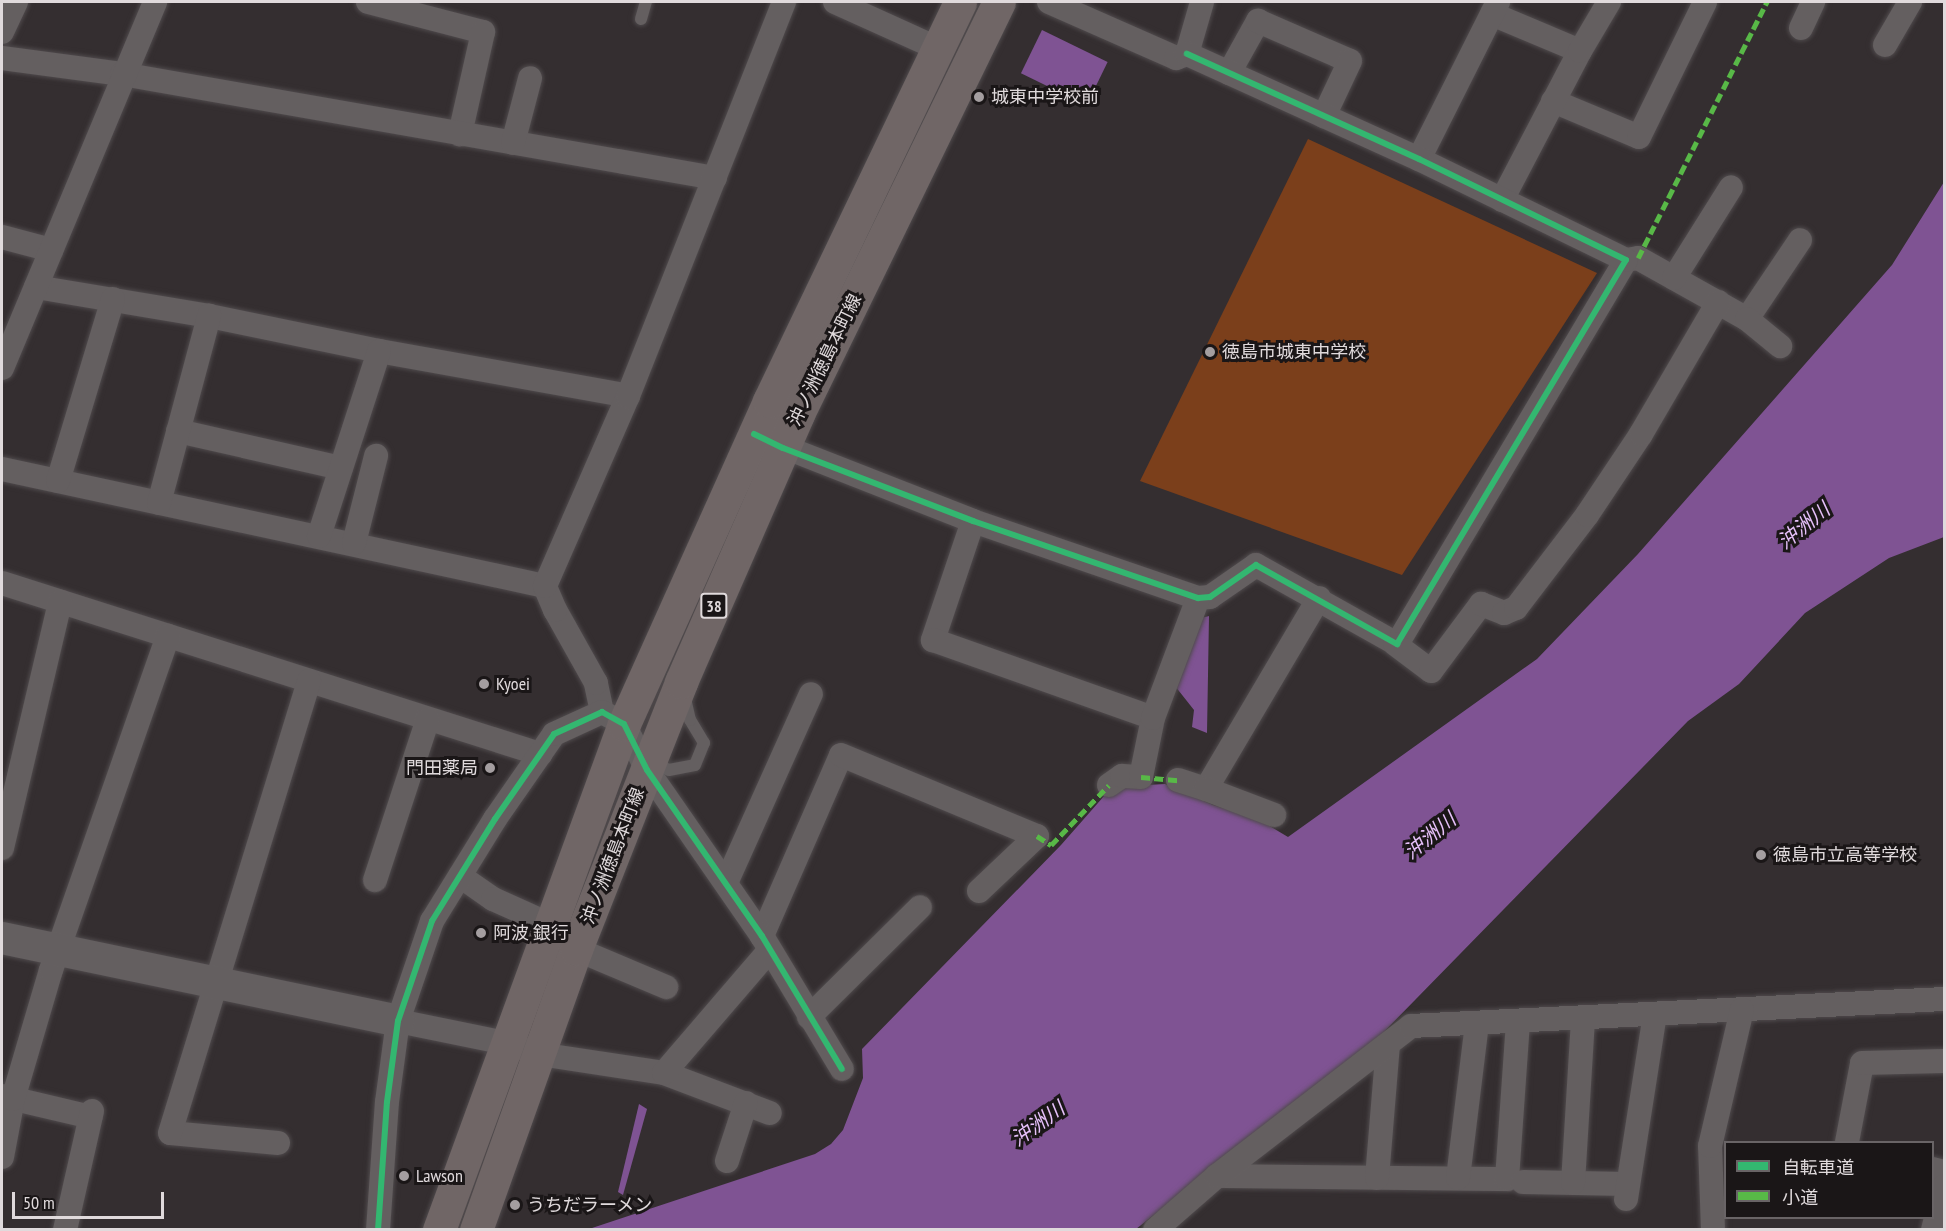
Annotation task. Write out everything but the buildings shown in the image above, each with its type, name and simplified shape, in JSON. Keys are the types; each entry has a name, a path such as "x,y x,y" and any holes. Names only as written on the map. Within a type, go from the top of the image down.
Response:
{"main road":[{"name":"沖ノ洲徳島本町線","path":"439,1230 551,925 613,718 754,434 960,2"},
{"name":"沖ノ洲徳島本町線","path":"476,1230 576,949 681,682 783,448 999,2"}],"street":[{"path":"2,32 16,2"},
{"path":"2,365 122,74 155,2"},
{"path":"368,2 483,32 460,134"},
{"path":"784,2 628,396 545,586 555,610 613,718 726,883 842,1069"},
{"path":"835,2 937,48"},
{"path":"1048,2 1176,58 1187,54 1419,159 1626,260 1638,258 1747,319 1780,346"},
{"path":"1187,54 1202,2"},
{"path":"1502,200 1580,51 1609,2"},
{"path":"1553,101 1640,137 1703,2"},
{"path":"1801,28 1813,2"},
{"path":"1885,45 1910,2"},
{"path":"1419,159 1495,8 1580,51"},
{"path":"1229,73 1257,21 1350,61 1324,116"},
{"path":"2,58 122,74 715,178"},
{"path":"513,143 530,78"},
{"path":"1674,278 1731,187"},
{"path":"2,237 51,250"},
{"path":"1747,319 1800,240"},
{"path":"1396,644 1626,260"},
{"path":"36,287 209,316 379,351 628,396"},
{"path":"58,481 112,299"},
{"path":"754,434 783,448 973,521 1198,598 1210,597 1256,565 1396,644 1431,671 1481,604 1504,613 1516,608 1587,515 1641,434 1718,302"},
{"path":"159,503 209,316"},
{"path":"319,536 379,351"},
{"path":"178,431 341,468"},
{"path":"354,543 376,456"},
{"path":"2,469 354,543 545,586"},
{"path":"973,521 933,640 1153,718"},
{"path":"2,584 540,754"},
{"path":"1109,785 1122,776 1141,777 1153,718 1198,598"},
{"path":"1206,789 1318,598"},
{"path":"2,848 6,811 60,602"},
{"path":"2,1157 7,1098 168,636"},
{"path":"278,1143 170,1133 309,681"},
{"path":"726,883 811,694"},
{"path":"378,1230 387,1102 398,1021 432,921 554,734 613,718"},
{"path":"375,880 428,719"},
{"path":"664,1073 765,943 841,755 1037,837 979,891"},
{"path":"1178,780 1274,815"},
{"path":"460,876 493,899 551,925"},
{"path":"809,1017 920,907"},
{"path":"2,938 215,985 506,1043 539,1054 664,1073 770,1113"},
{"path":"576,949 666,987"},
{"path":"1155,1230 1217,1176 1411,1026 1944,999"},
{"path":"1713,1230 1710,1146 1742,1010"},
{"path":"1523,1182 1573,1183 1627,1192 1656,1014"},
{"path":"1573,1183 1582,1018"},
{"path":"1217,1176 1507,1179 1518,1021"},
{"path":"1458,1178 1477,1023"},
{"path":"1377,1178 1388,1044"},
{"path":"1847,1141 1862,1063 1944,1061"},
{"path":"7,1098 92,1114 65,1230"},
{"path":"727,1161 746,1103"},
{"path":"1933,1230 1944,1186"}],"lane":[{"path":"641,19 646,2"},
{"path":"648,766 669,770 695,765 704,743 690,720 681,682"}],"shaded area":[{"path":"1308,139 1597,273 1402,575 1140,481"}],"water":[{"path":"1042,30 1108,62 1087,105 1021,73"},
{"name":"沖洲川","path":"1944,182 1944,537 1889,558 1805,613 1739,684 1688,721 1371,1045 1136,1229 586,1230 815,1154 831,1144 843,1130 863,1078 862,1049 1061,845 1112,787 1165,784 1213,805 1258,819 1288,837 1537,659 1638,554 1892,265"},
{"path":"1209,616 1207,733 1192,727 1194,710 1175,686 1193,620"},
{"path":"639,1104 647,1109 623,1195 618,1192"}],"marked path":[{"path":"1638,258 1767,2"},
{"path":"1141,777 1178,780"},
{"path":"1037,836 1051,845 1109,785"}],"cycle path":[{"path":"754,434 783,448 973,521 1198,598 1210,597 1256,565 1397,644 1626,260 1419,159 1187,54"},
{"path":"378,1230 387,1102 398,1021 432,921 495,819 554,734 602,712 624,724 647,770 762,936 842,1069"}],"place":[{"name":"城東中学校前","path":"979,97"},
{"name":"徳島市城東中学校","path":"1210,352"},
{"name":"Kyoei","path":"484,684"},
{"name":"門田薬局","path":"490,768"},
{"name":"徳島市立高等学校","path":"1761,855"},
{"name":"阿波 銀行","path":"481,933"},
{"name":"Lawson","path":"404,1176"},
{"name":"うちだラーメン","path":"515,1205"}]}
